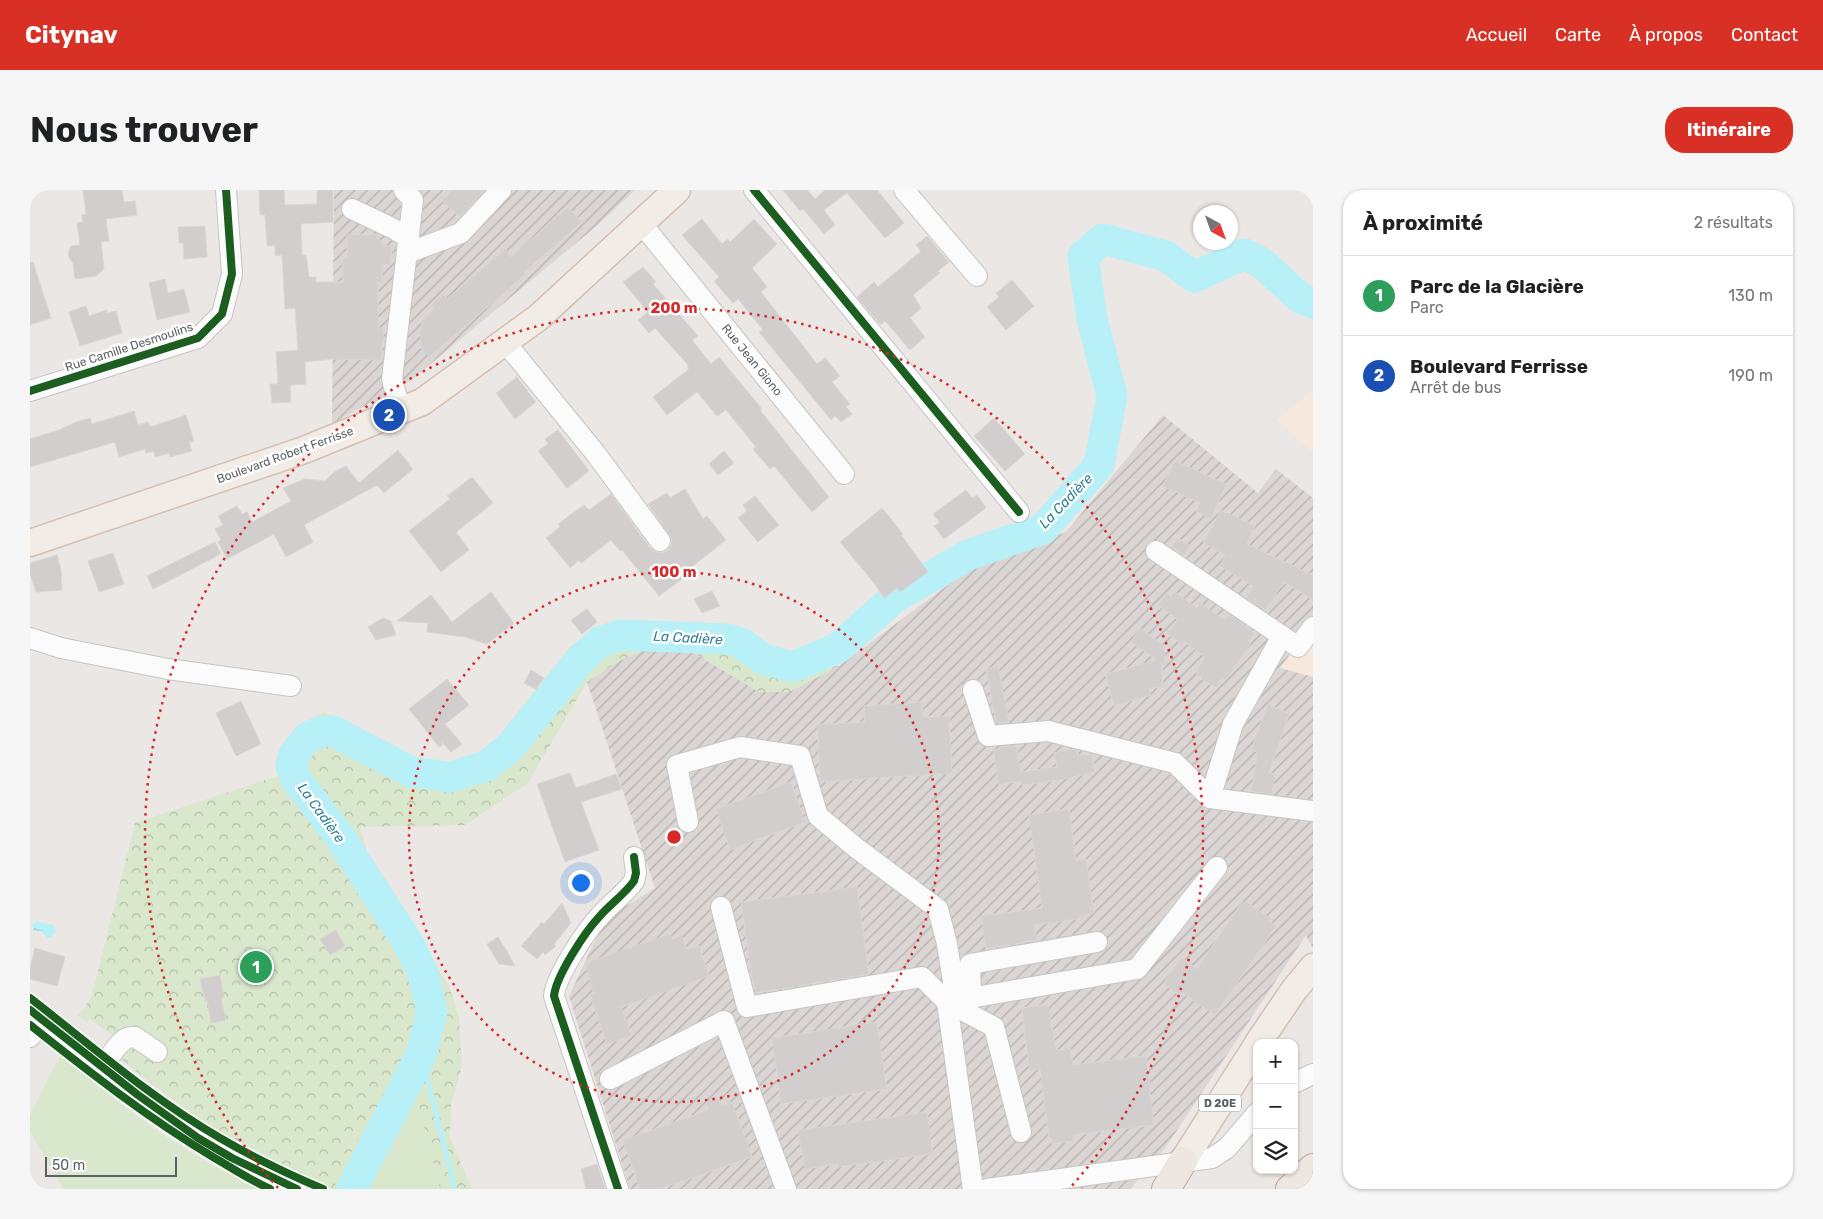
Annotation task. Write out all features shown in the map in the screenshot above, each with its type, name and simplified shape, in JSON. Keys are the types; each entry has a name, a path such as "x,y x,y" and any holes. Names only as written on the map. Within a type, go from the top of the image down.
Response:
{"highway":[{"name":"D 20E","path":"1166,1189 1183,1161"},
{"path":"1290,1189 1313,1168"}],"main road":[{"name":"Boulevard Robert Ferrisse","path":"30,543 304,450 422,402 539,317 677,190"},
{"name":"D 20E","path":"1260,1039 1294,990 1313,968"},
{"name":"D 20E","path":"1183,1161 1253,1050"},
{"path":"1309,1189 1313,1185"}],"street":[{"name":"Rue Camille Desmoulins","path":"30,391 198,338 222,314 232,274 226,190"},
{"path":"400,410 392,379 413,200 404,190"},
{"path":"408,245 462,233 501,190"},
{"path":"754,190 1019,512"},
{"path":"904,190 977,276"},
{"path":"352,210 392,228 408,245"},
{"name":"Rue Jean Giono","path":"641,223 844,474"},
{"path":"505,342 596,454 660,541"},
{"path":"1156,551 1298,647 1313,627"},
{"path":"1210,798 1233,724 1282,636"},
{"path":"30,638 61,648 168,669 291,686"},
{"path":"973,690 988,736 1048,731 1175,763 1210,798 1313,811"},
{"path":"688,822 677,765 740,747 800,756 818,816 855,847 938,909 958,1000 973,1189"},
{"path":"618,1189 554,996 559,978 591,926 634,881 636,874 634,857"},
{"path":"958,1000 1137,969 1216,867"},
{"path":"721,907 747,1007 922,977 958,1000 994,1027 1021,1132"},
{"path":"958,1000 970,964 1097,942"},
{"path":"30,1037 37,1016 138,1095 198,1138 248,1166 297,1189"},
{"path":"610,1079 724,1021 786,1189"},
{"path":"103,1068 122,1042 130,1036 135,1037 157,1052"},
{"path":"1298,1081 1313,1074"},
{"name":"D 20E","path":"1183,1161 1212,1158 1220,1154 1253,1118"},
{"path":"987,1189 1183,1161"}],"shaded area":[{"path":"334,190 635,190 599,224 410,381 332,424"},
{"path":"1313,390 1313,453 1276,420"},
{"path":"1163,415 1258,493 1276,469 1313,498 1313,622 1280,668 1313,677 1313,949 1306,935 1166,1147 1130,1189 630,1189 569,996 605,919 655,888 587,682 619,661 650,648 691,651 759,692 789,692 839,666 972,567 1066,532"},
{"path":"1313,622 1313,677 1280,669"}],"green space":[{"path":"730,624 779,659 839,666 789,692 759,692 691,651 650,648 619,661 587,682 528,783 465,825 360,827 368,855 449,986 459,1017 462,1065 451,1106 450,1138 472,1189 440,1189 406,1055 335,1181 336,1189 333,1189 271,1159 210,1125 120,1058 128,1047 90,1019 87,1023 77,1015 85,1008 92,995 135,823 283,774 284,753 292,735 306,722 325,712 396,759 476,765 569,648 599,625"},
{"path":"406,1054 440,1189 336,1189 335,1181"},
{"path":"63,1056 70,1064 155,1130 201,1159 258,1189 63,1189 30,1131 30,1115 59,1057"}],"water":[{"path":"37,921 53,925 56,931 51,937 47,938 42,931 34,931 32,925"}],"building":[{"path":"83,190 122,190 124,202 135,201 137,215 106,219 109,241 101,242 104,269 96,276 75,279 73,263 69,258 68,252 71,246 80,245 77,223 83,222 82,215 86,214"},
{"path":"259,190 284,190 285,205 317,204 317,190 333,190 333,222 301,224 302,255 306,255 309,277 316,277 316,282 343,282 343,258 347,258 347,235 378,234 378,241 382,241 382,246 392,246 390,265 382,265 382,282 378,282 378,328 384,328 381,360 333,359 305,362 306,384 290,385 291,402 272,403 270,384 278,384 276,352 298,350 295,308 285,309 282,255 275,256 275,245 267,246 265,215 260,215"},
{"path":"452,190 485,190 460,217 442,201"},
{"path":"783,190 807,190 815,199 825,190 877,190 904,223 885,238 847,193 824,210 835,225 824,234 803,209 800,211"},
{"path":"568,207 582,222 524,272 526,274 429,357 420,344 422,321 435,310 431,305 444,294 447,299 505,249 511,257"},
{"path":"702,219 722,244 728,239 730,242 754,219 777,244 752,268 767,287 761,292 817,364 825,358 840,376 832,382 850,404 846,407 852,414 841,422 835,416 831,420 759,332 763,330 738,299 733,303 714,281 719,277 682,235"},
{"path":"205,226 207,257 184,259 183,243 179,243 178,227"},
{"path":"927,236 949,262 938,271 940,273 913,295 921,308 910,318 925,337 910,350 885,321 881,325 857,297 874,282 878,287 921,251 916,245"},
{"path":"33,262 51,318 30,325 30,263"},
{"path":"643,267 656,282 653,284 698,336 692,340 711,364 719,357 762,409 760,410 829,497 812,512 774,466 770,469 753,449 756,447 726,410 717,416 697,392 667,415 653,397 689,369 687,367 689,366 655,328 649,333 638,320 648,312 623,282"},
{"path":"165,279 168,293 184,289 190,312 157,320 149,283"},
{"path":"1012,280 1034,306 1006,330 987,307 999,297 996,293"},
{"path":"86,306 89,316 107,310 107,313 116,311 122,333 80,346 69,312"},
{"path":"517,377 536,402 515,419 496,393"},
{"path":"134,411 138,425 148,422 150,427 186,415 194,441 189,442 192,451 170,457 169,453 155,457 154,451 146,453 145,449 119,457 115,442 30,467 30,439 90,418 92,424"},
{"path":"994,418 1025,454 1005,471 974,436"},
{"path":"558,430 589,471 567,488 538,451 548,444 545,439"},
{"path":"398,450 413,469 384,493 377,485 304,525 313,542 286,557 274,534 227,559 218,542 221,540 215,529 223,525 218,516 237,506 242,514 247,512 252,522 291,501 283,488 305,479 325,481 334,472 346,466 359,483"},
{"path":"724,451 734,463 718,475 709,464"},
{"path":"1175,461 1226,484 1211,519 1196,511 1200,503 1163,486"},
{"path":"472,477 493,503 456,532 469,550 441,572 409,531 450,499 447,496"},
{"path":"685,489 703,519 707,516 726,540 680,576 682,579 659,596 622,550 620,551 611,540 581,563 579,560 570,568 546,538 560,527 558,524 584,505 589,510 611,494 650,548 662,553 671,546 672,539 648,504 667,493 670,498"},
{"path":"966,490 972,498 977,495 986,508 944,539 934,526 940,523 933,514"},
{"path":"755,496 779,525 758,542 738,518 747,511 743,505"},
{"path":"882,508 903,534 901,535 928,572 900,592 897,588 884,598 840,542"},
{"path":"1221,510 1255,526 1247,544 1313,575 1313,600 1284,582 1265,610 1246,598 1253,586 1220,566 1226,555 1203,543"},
{"path":"1178,538 1190,546 1184,556 1172,547"},
{"path":"215,542 221,554 153,589 147,576"},
{"path":"113,553 124,584 99,592 88,561"},
{"path":"57,555 61,570 62,590 36,592 30,573 30,563"},
{"path":"712,591 720,606 702,613 694,599"},
{"path":"491,592 514,623 487,644 465,637 427,632 428,623 397,621 431,595 452,622"},
{"path":"1166,593 1173,598 1176,593 1197,608 1200,603 1225,620 1229,614 1255,633 1248,641 1251,643 1225,681 1222,679 1216,688 1197,675 1197,670 1205,657 1184,641 1182,644 1167,634 1178,620 1158,605"},
{"path":"587,609 597,622 582,634 571,620"},
{"path":"383,618 391,621 396,635 376,640 368,627"},
{"path":"1140,628 1164,646 1165,666 1162,663 1163,687 1149,688 1151,695 1114,706 1105,674 1157,660 1131,642"},
{"path":"998,666 1009,722 996,723 986,669"},
{"path":"531,670 544,678 536,689 524,683"},
{"path":"447,679 469,705 445,724 462,744 451,752 441,741 443,745 439,747 409,709"},
{"path":"241,701 261,744 236,756 216,713"},
{"path":"922,702 923,717 949,716 952,773 820,782 817,725 865,722 864,706"},
{"path":"1268,704 1289,714 1269,773 1275,774 1272,794 1251,791 1258,752 1251,750"},
{"path":"999,747 1016,747 1021,772 1057,767 1054,753 1071,749 1078,751 1079,756 1091,754 1095,772 1060,780 1022,785 1021,781 999,785 993,750 1000,749"},
{"path":"570,773 576,788 616,774 622,789 581,802 599,850 565,862 537,784"},
{"path":"791,782 805,822 730,850 716,809"},
{"path":"1069,809 1076,861 1086,859 1094,913 1084,915 1084,918 1034,925 1037,940 986,949 981,916 1042,908 1029,815"},
{"path":"857,887 869,974 756,993 752,978 741,902"},
{"path":"1246,901 1270,919 1269,921 1276,926 1215,1015 1181,992 1179,995 1163,984 1181,958 1197,969 1242,902 1244,904"},
{"path":"562,903 571,923 554,944 556,946 545,955 543,952 537,959 521,946"},
{"path":"336,930 345,946 330,955 320,939"},
{"path":"670,934 672,939 682,935 687,950 699,946 709,976 621,1007 632,1036 607,1044 590,994 594,993 586,967 591,961"},
{"path":"498,937 515,966 499,964 487,944"},
{"path":"35,948 65,957 57,986 30,979 30,968"},
{"path":"220,975 224,997 221,998 226,1020 211,1023 207,1000 205,1001 200,979"},
{"path":"1048,1004 1056,1050 1070,1048 1073,1065 1146,1056 1154,1125 1073,1135 1074,1141 1052,1144 1051,1138 1049,1138 1040,1069 1030,1071 1022,1008"},
{"path":"877,1022 887,1089 781,1104 772,1038"},
{"path":"718,1098 722,1105 732,1102 752,1157 660,1189 640,1189 623,1140 709,1110 706,1102"},
{"path":"927,1112 933,1154 838,1167 837,1164 805,1169 798,1130"},
{"path":"597,1164 605,1189 586,1189 581,1169"}],"waterway":[{"name":"La Cadière","path":"352,1189 421,1055 432,1012 423,974 410,946 339,836 296,779 291,766 294,754 308,737 323,731 333,731 411,772 450,777 486,766 509,748 582,658 600,642 620,635 728,639 741,643 763,659 793,667 838,648 894,598 968,555 1043,529 1099,465 1112,396 1092,319 1083,256 1103,239 1166,256 1194,277 1245,254 1262,263 1299,297 1313,303"},
{"path":"421,1055 455,1189"}],"cycle path":[{"path":"30,391 198,338 222,314 232,274 226,190"},
{"path":"754,190 1019,512"},
{"path":"618,1189 554,996 565,966 586,933 603,912 634,881 636,873 634,857"},
{"path":"30,998 146,1089 195,1123 258,1159 323,1189"},
{"path":"30,1010 138,1095 198,1138 232,1158 297,1189"},
{"path":"30,1025 165,1127 248,1178 270,1189"}],"place":[{"name":"Boulevard Ferrisse","path":"389,415"},
{"name":"Parc de la Glacière","path":"256,967"}]}
